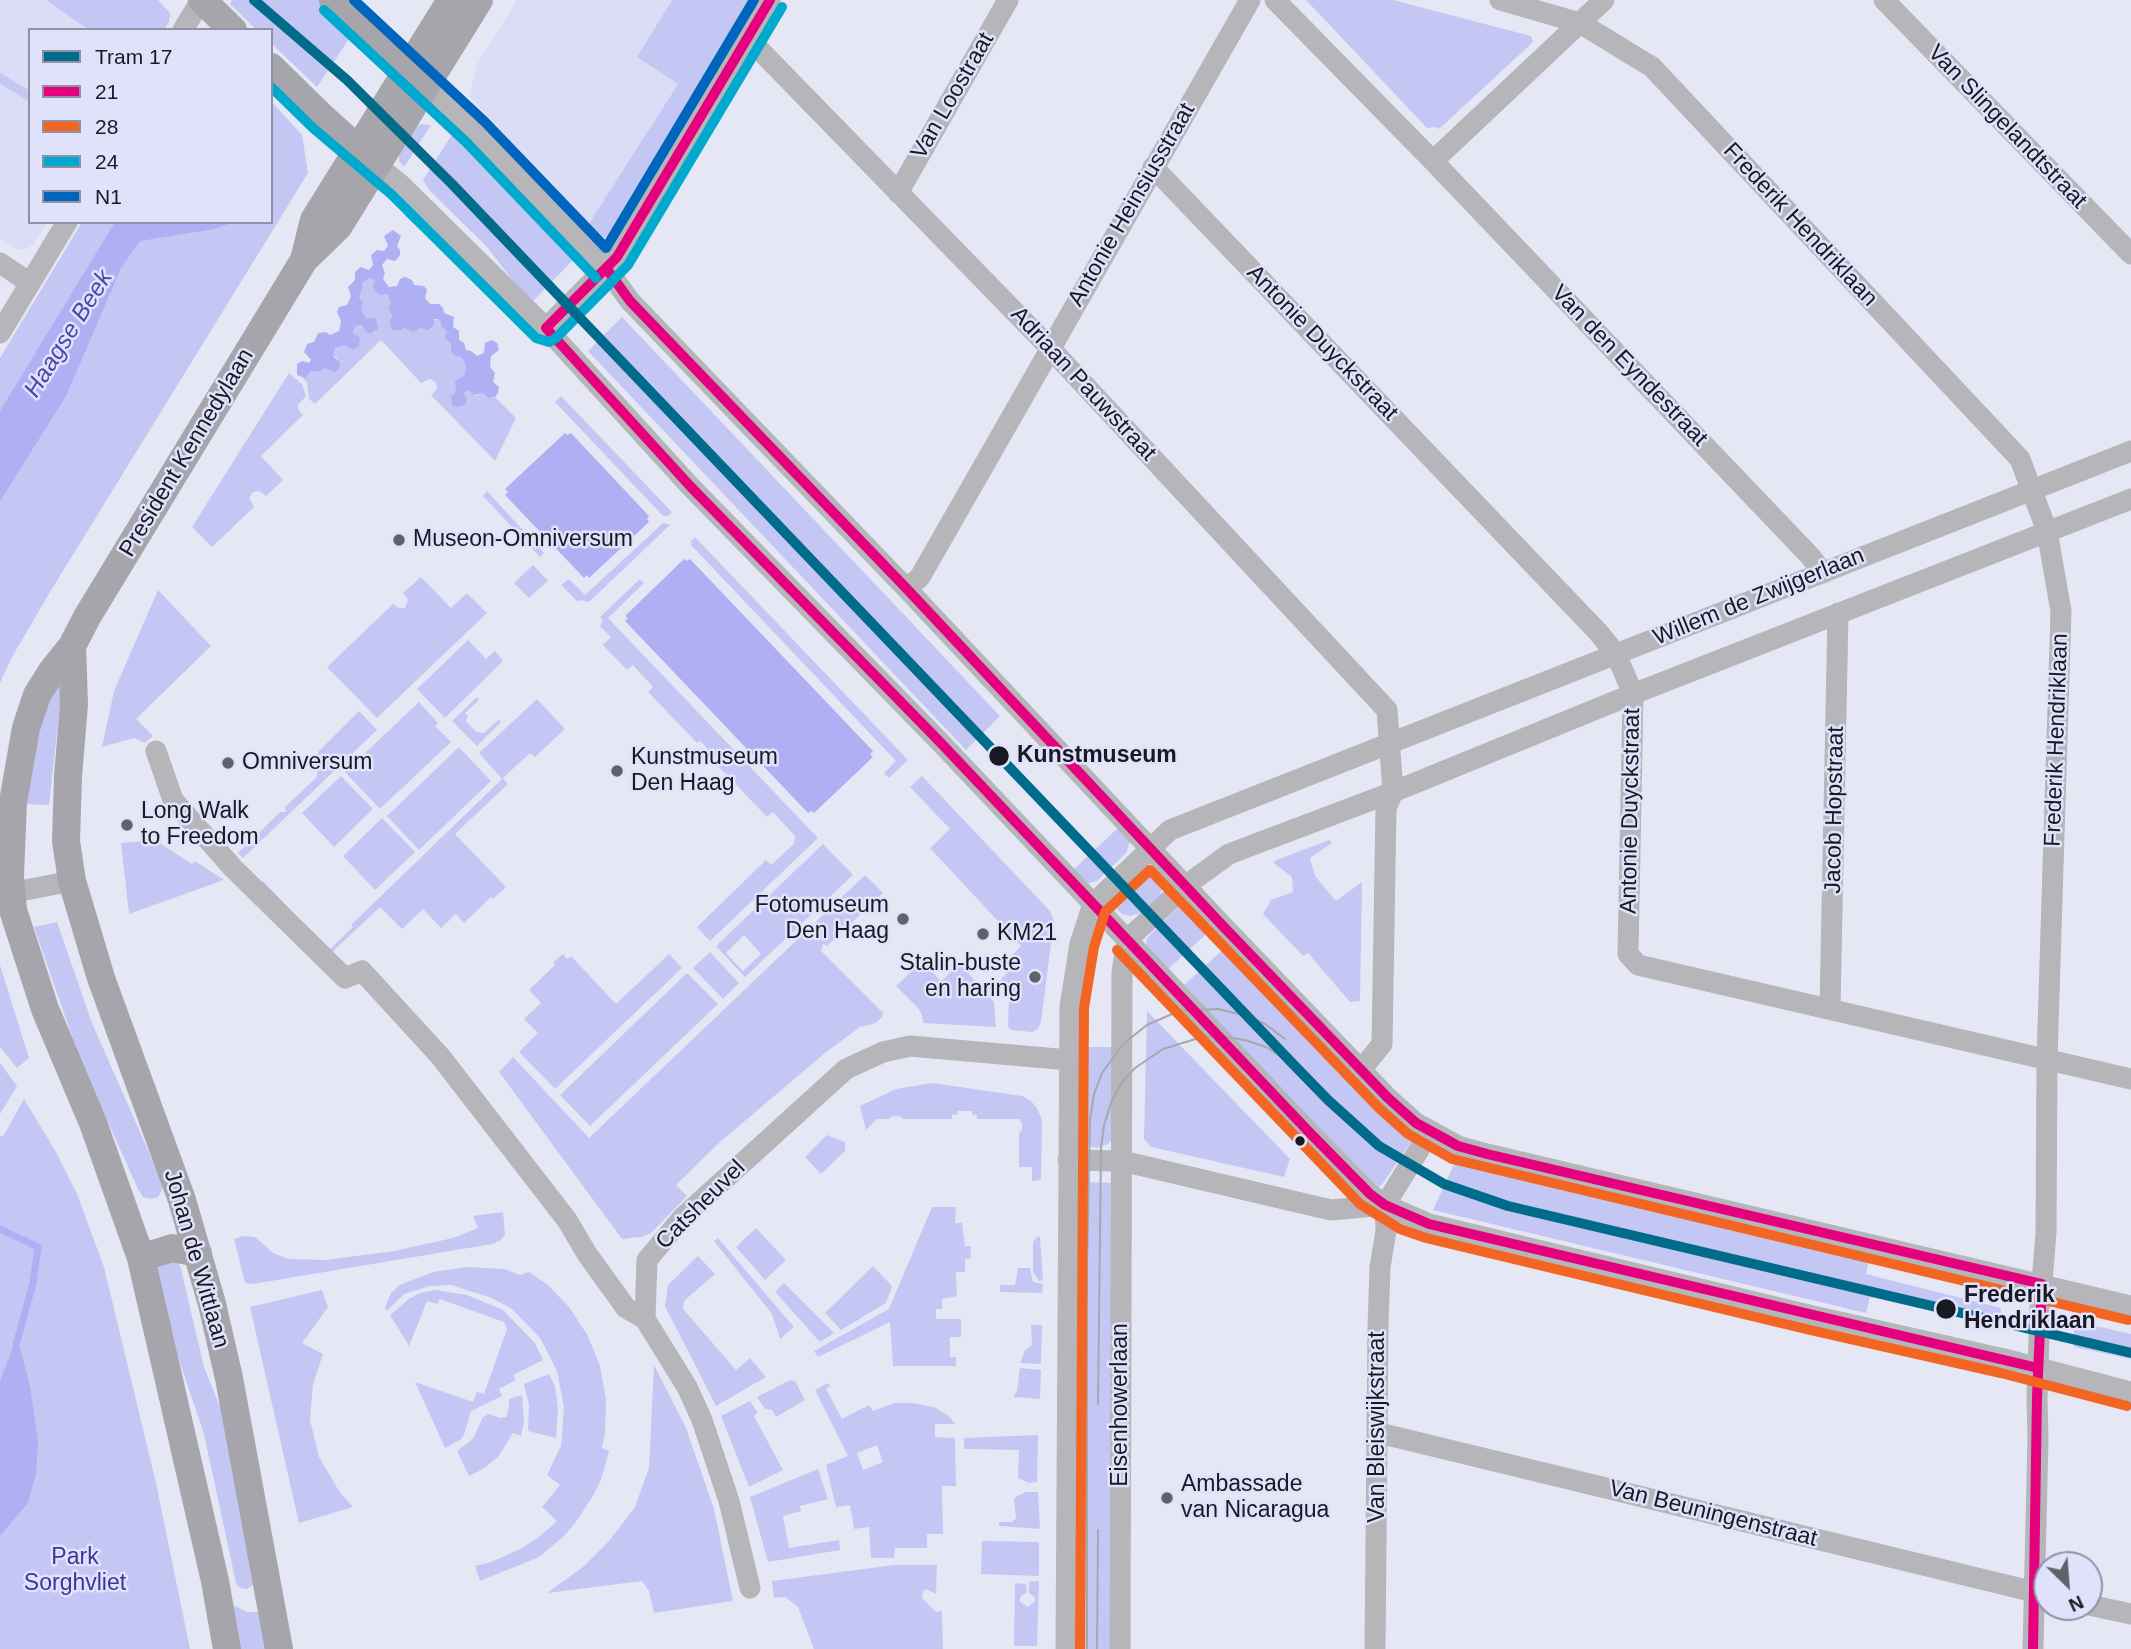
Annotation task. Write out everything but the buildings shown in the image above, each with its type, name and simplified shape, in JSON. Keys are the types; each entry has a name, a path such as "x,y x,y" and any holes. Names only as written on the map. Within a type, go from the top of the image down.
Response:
{"main road":[{"path":"201,0 231,28"},
{"path":"334,0 417,77"},
{"name":"President Kennedylaan","path":"417,77 451,0"},
{"name":"President Kennedylaan","path":"5,886 13,802 26,728 37,695 72,646 304,260 314,220 367,157 417,77 479,0"},
{"path":"273,68 367,157"},
{"path":"72,646 74,704 66,841 72,881"},
{"name":"Johan de Wittlaan","path":"72,881 101,978 144,1091 198,1253 229,1378 279,1649"},
{"path":"5,886 45,1009 93,1123 141,1258 215,1581 227,1649"},
{"path":"141,1258 173,1248 198,1253"}],"street":[{"path":"184,28 201,0"},
{"path":"547,328 617,257 770,0"},
{"name":"Van Loostraat","path":"898,193 1008,0"},
{"name":"Antonie Heinsiusstraat","path":"907,590 920,577 1049,347 1250,0"},
{"name":"Van den Eyndestraat","path":"1275,0 1433,161 1810,556 1823,573"},
{"name":"Frederik Hendriklaan","path":"1500,0 1580,23 1652,67 2020,459 2047,531 2061,611 2047,1059 2046,1233 2038,1368 2040,1551"},
{"path":"1433,161 1604,0"},
{"name":"Van Slingelandtstraat","path":"1884,0 2131,254"},
{"name":"Adriaan Pauwstraat","path":"749,39 1049,347 1387,710 1393,792 1386,808 1382,1044 1361,1070"},
{"path":"417,77 476,132 606,268 630,301 1361,1070 1397,1106 1430,1132 1458,1146 1487,1154 2131,1306"},
{"path":"367,157 400,184 547,328 690,486 939,741 1370,1195 1385,1205 1429,1224 2131,1392"},
{"name":"Antonie Duyckstraat","path":"1153,167 1598,632 1616,654 1633,694 1628,954 1638,965 2131,1079"},
{"path":"0,333 65,224"},
{"path":"0,263 30,283"},
{"name":"Willem de Zwijgerlaan","path":"1093,904 1170,830 2131,451"},
{"name":"Willem de Zwijgerlaan","path":"1127,940 1185,886 1229,854 1393,792 1633,694 2131,499"},
{"name":"Jacob Hopstraat","path":"1830,1008 1838,613"},
{"path":"156,751 173,800 233,868 345,978 362,971 440,1056 567,1220 587,1254 626,1308 645,1320 687,1387 702,1420 729,1501 750,1588"},
{"path":"5,886 72,881"},
{"path":"1066,1649 1070,1007 1080,944 1093,904"},
{"name":"Eisenhowerlaan","path":"1120,1649 1122,972 1127,940"},
{"name":"Catsheuvel","path":"645,1320 646,1272 648,1260 654,1250 683,1217 846,1069 883,1052 910,1046 1069,1060"},
{"path":"1385,1205 1430,1132"},
{"path":"1068,1160 1122,1161 1331,1210 1385,1205"},
{"name":"Van Bleiswijkstraat","path":"1378,1648 1378,1326 1380,1267 1386,1231 1385,1205"},
{"name":"Van Beuningenstraat","path":"1379,1433 2033,1591"},
{"path":"2103,1608 2131,1614"},
{"name":"Frederik Hendriklaan","path":"2033,1649 2036,1621"}],"shaded area":[{"path":"0,0 158,0 170,13 165,28 28,28 28,224 46,224 34,244 26,249 18,250 0,240"},
{"path":"517,0 672,0 638,57 678,84 588,225 470,97 476,66"}],"green space":[{"path":"46,0 158,0 170,13 165,28 86,28"},
{"path":"232,0 320,0 353,33 317,87 273,45 273,28 255,28 230,4"},
{"path":"672,0 751,0 620,232 605,238 588,225 678,84 637,57"},
{"path":"1306,0 1393,0 1531,36 1533,42 1439,129 1427,128"},
{"path":"0,73 28,90 28,101 0,84"},
{"path":"273,103 302,135 308,173 50,592 0,683 0,358 81,224 273,224"},
{"path":"431,125 404,167 399,161 399,154 415,126"},
{"path":"453,133 464,140 501,177 575,258 534,300 529,302 488,248 431,192 423,180"},
{"path":"412,206 455,258 455,262 405,216"},
{"path":"370,277 391,302 388,309 392,316 389,323 392,330 400,331 404,328 413,332 419,327 431,329 434,320 441,320 441,326 447,332 444,338 466,366 464,377 451,399 453,405 466,403 464,393 468,390 476,396 483,392 495,397 516,418 495,461 431,395 437,389 436,382 430,379 421,383 381,340 315,404 309,399 307,382 302,377 312,371 320,372 338,358 333,356 335,348 353,333 355,325 362,325 371,333 376,331 360,310 363,302 359,295 363,288 362,283"},
{"path":"622,317 1000,716 966,750 588,351"},
{"path":"289,373 302,384 306,396 298,405 303,415 261,456 283,480 266,496 259,491 253,492 249,498 254,507 212,547 192,527"},
{"path":"561,396 672,512 668,516 663,516 555,402"},
{"path":"487,491 544,553 540,557 483,496"},
{"path":"663,523 670,525 589,602 578,602 561,585 569,579 585,595"},
{"path":"695,537 908,760 889,778 884,773 896,761 691,545"},
{"path":"533,565 548,581 529,598 514,583"},
{"path":"421,577 451,608 467,593 487,613 377,718 327,667 393,604 405,608 408,600 403,593"},
{"path":"640,579 644,583 608,618 818,838 710,941 697,927 766,860 771,865 794,844 795,836 773,812 767,817 718,766 721,763 700,741 697,743 648,692 653,687 633,665 627,670 603,645 611,637 600,626 603,620 600,617"},
{"path":"158,590 211,646 136,719 153,736 145,743 134,738 102,747 114,691"},
{"path":"468,640 486,659 495,651 503,661 445,718 417,689"},
{"path":"59,674 61,696 49,805 25,804 32,744"},
{"path":"477,697 477,702 465,713 468,716 466,721 476,732 484,733 499,720 501,722 477,746 452,721"},
{"path":"537,699 565,729 535,757 530,753 503,778 508,784 455,834 506,887 493,899 491,897 464,923 456,914 441,928 423,909 402,929 380,907 329,955 259,884 263,881 329,950 353,927 351,925 502,779 479,753"},
{"path":"419,702 438,723 435,726 451,742 380,809 345,772"},
{"path":"359,711 377,730 243,858 238,853 280,812 286,812 285,807 317,777 318,752"},
{"path":"459,747 491,781 419,850 387,816"},
{"path":"341,776 373,809 334,847 302,813"},
{"path":"922,776 1050,911 1054,920 1041,1022 1038,1029 1032,1032 1011,1030 1008,1026 1009,997 1000,985 1001,979 1011,969 1005,962 1021,946 930,848 950,829 910,787"},
{"path":"382,818 415,852 375,890 343,856"},
{"path":"1120,826 1130,842 1126,853 1097,881 1086,884 1071,872"},
{"path":"155,840 192,864 195,861 224,880 129,914 121,843"},
{"path":"1329,840 1332,843 1310,858 1315,876 1336,901 1362,882 1360,1001 1350,1002 1308,953 1303,956 1263,914 1271,900 1293,892 1292,877 1274,861"},
{"path":"823,844 853,875 745,977 716,946","holes":["744,935 761,954 743,971 726,953"]},
{"path":"1150,868 1162,875 1164,885 1159,896 1140,913 1130,916 1122,914 1114,901 1117,893 1142,871"},
{"path":"865,875 883,893 827,946 823,944 821,951 883,1013 882,1017 876,1023 860,1027 825,1053 720,1142 676,1185 687,1196 651,1233 622,1239 499,1072 513,1057 589,1138"},
{"path":"1195,902 1216,925 1166,971 1146,944 1147,938 1177,908 1184,903"},
{"path":"57,922 92,1023 162,1182 158,1197 143,1197 138,1189 81,1062 34,927"},
{"path":"1230,943 1414,1133 1413,1139 1381,1186 1376,1188 1182,987"},
{"path":"710,952 739,983 723,999 693,968"},
{"path":"563,954 567,959 571,956 616,1004 669,954 682,968 555,1089 519,1052 538,1033 524,1019 541,1003 529,990"},
{"path":"922,961 941,981 960,964 994,1002 996,1027 923,1023 918,1008 896,986"},
{"path":"0,965 29,1058 17,1068 0,1047"},
{"path":"687,973 718,1004 590,1126 560,1095"},
{"path":"1147,1011 1290,1159 1284,1177 1151,1147 1144,1139"},
{"path":"1076,1047 1114,1047 1114,1137 1108,1144 1096,1148 1084,1145 1076,1132"},
{"path":"0,1063 17,1086 0,1114"},
{"path":"932,1083 1022,1096 1031,1101 1042,1120 1041,1180 1032,1181 1032,1167 1019,1167 1019,1133 1022,1123 1019,1119 977,1119 977,1115 973,1115 971,1111 958,1111 957,1115 952,1115 952,1119 903,1119 893,1116 889,1119 877,1119 866,1130 860,1106 896,1089"},
{"name":"Park Sorghvliet","path":"24,1099 56,1152 77,1194 104,1267 156,1483 190,1649 0,1649 0,1137 4,1135"},
{"path":"827,1135 845,1142 845,1151 821,1174 805,1157"},
{"path":"1456,1160 1869,1258 1866,1274 2001,1308 2001,1327 1870,1297 1866,1313 1433,1210"},
{"path":"1076,1182 1115,1183 1112,1649 1072,1649"},
{"path":"932,1207 956,1207 955,1223 962,1223 965,1246 971,1246 970,1259 965,1259 965,1272 956,1272 957,1296 942,1299 942,1309 936,1309 936,1319 961,1319 961,1337 950,1337 950,1357 956,1357 956,1366 893,1366 890,1322 818,1357 814,1351 889,1309"},
{"path":"503,1212 505,1234 501,1240 492,1244 253,1284 245,1283 234,1239 243,1236 255,1237 273,1253 289,1259 325,1260 394,1251 453,1238 478,1228 473,1216"},
{"path":"756,1228 786,1260 765,1280 736,1247"},
{"path":"1040,1237 1043,1280 1039,1281 1033,1272 1033,1242"},
{"path":"718,1238 794,1327 780,1339 772,1314 714,1241"},
{"path":"698,1256 715,1274 684,1301 683,1309 736,1370 750,1358 766,1377 716,1406 665,1306 668,1285"},
{"path":"176,1261 180,1265 204,1367 225,1419 253,1585 247,1589 240,1588 236,1583 204,1434 177,1354 157,1270 160,1263"},
{"path":"873,1266 892,1286 886,1303 841,1330 825,1313"},
{"path":"467,1267 504,1269 520,1275 529,1272 548,1285 569,1307 588,1336 600,1366 606,1400 602,1448 609,1451 601,1480 593,1496 564,1536 539,1557 480,1581 475,1566 518,1550 538,1538 557,1521 542,1507 560,1485 547,1475 561,1446 564,1408 557,1371 548,1353 540,1338 512,1309 492,1298 451,1285 429,1286 404,1294 387,1311 385,1308 391,1293 400,1285 433,1272"},
{"path":"1018,1268 1030,1268 1033,1282 1043,1284 1042,1293 1000,1292 1000,1285 1015,1285"},
{"path":"784,1283 834,1333 820,1342 775,1292"},
{"path":"322,1290 328,1307 302,1343 323,1354 313,1384 310,1420 319,1457 339,1491 353,1507 299,1523 250,1307"},
{"path":"436,1290 467,1295 503,1310 535,1343 543,1360 513,1375 516,1380 499,1389 502,1396 471,1411 464,1435 445,1448 415,1382 473,1402 477,1392 484,1394 507,1329 504,1322 440,1299 437,1304 427,1301 409,1346 390,1315 420,1293"},
{"path":"2074,1321 2131,1334 2131,1359 2074,1347"},
{"path":"1031,1325 1042,1325 1041,1364 1020,1363 1025,1350 1032,1345"},
{"path":"654,1365 686,1428 714,1509 733,1601 654,1613 649,1591 642,1581 547,1593 583,1567 609,1541 635,1507 649,1468"},
{"path":"1020,1368 1041,1370 1040,1399 1013,1397 1017,1391"},
{"path":"549,1374 555,1386 558,1409 556,1438 528,1431 529,1405 524,1384"},
{"path":"790,1380 795,1381 805,1400 776,1417 772,1410 765,1409 757,1397"},
{"path":"828,1383 830,1386 826,1389 842,1419 869,1405 873,1411 894,1403 912,1403 934,1407 949,1416 955,1424 935,1424 935,1437 955,1438 956,1486 942,1486 943,1534 927,1534 927,1548 895,1548 894,1558 871,1558 869,1527 854,1529 850,1505 836,1507 826,1465 848,1456 815,1390","holes":["877,1445 883,1462 863,1470 857,1453"]},
{"path":"522,1395 524,1422 521,1436 513,1433 498,1457 469,1476 457,1451 473,1439 483,1417 489,1414 506,1417 509,1399"},
{"path":"750,1401 758,1413 754,1416 783,1470 749,1487 721,1416"},
{"path":"1038,1435 1037,1482 1029,1483 1018,1478 1019,1450 964,1449 964,1438"},
{"path":"818,1469 828,1499 800,1506 801,1511 783,1516 789,1548 839,1540 840,1550 768,1562 750,1497"},
{"path":"1025,1492 1038,1492 1040,1529 999,1526 999,1522 1012,1522 1016,1518 1014,1498"},
{"path":"982,1541 1039,1542 1039,1576 981,1574"},
{"path":"894,1565 937,1565 936,1594 926,1589 922,1598 936,1612 942,1611 943,1649 814,1649 798,1607 785,1597 774,1598 772,1581"},
{"path":"1039,1581 1037,1646 1014,1646 1015,1583 1026,1584 1027,1592 1020,1597 1020,1602 1028,1607 1035,1601 1029,1593 1029,1582"},
{"path":"233,1607 247,1612 259,1612 269,1649 241,1649"}],"water":[{"name":"Haagse Beek","path":"114,224 228,224 214,229 140,241 121,268 66,396 0,501 0,411"},
{"path":"393,230 401,236 397,246 400,255 395,261 387,259 382,265 385,273 383,279 389,287 397,286 400,279 405,277 412,280 414,285 424,286 427,290 425,298 430,304 439,304 444,313 454,317 453,327 459,331 459,340 464,343 466,350 477,356 484,353 485,343 492,340 497,343 499,350 491,356 490,367 495,373 493,382 499,387 495,397 489,398 483,393 474,395 468,390 464,393 467,400 465,405 452,405 451,397 456,391 455,381 464,376 466,366 461,357 451,352 451,344 444,338 447,332 441,326 441,320 434,319 434,325 429,330 392,330 389,323 392,316 388,309 391,302 386,294 380,295 375,291 375,280 370,278 362,283 359,296 363,302 361,310 366,318 376,318 378,329 371,333 366,332 362,325 355,326 353,333 360,338 359,346 353,350 344,345 335,348 333,356 340,363 339,369 334,372 325,368 320,372 312,371 305,378 297,375 297,364 302,361 309,363 311,360 304,352 307,344 314,342 318,333 326,332 330,335 339,331 341,321 337,312 339,307 347,305 351,296 348,287 355,280 355,272 361,267 369,270 373,265 371,255 377,250 384,251 388,246 384,236"},
{"path":"565,433 571,433 649,516 649,522 589,578 587,575 584,578 505,495 508,492 505,489"},
{"path":"684,559 690,559 873,751 870,754 873,757 814,813 808,813 625,621 628,618 625,616"},
{"path":"17,1337 30,1386 38,1440 36,1473 28,1503 0,1536 0,1381"}],"waterway":[{"path":"0,1229 38,1247 33,1283 16,1345"}],"tram line":[{"name":"17","path":"254,0 347,80 452,184 1293,1064 1379,1146 1444,1184 1508,1206 2131,1353"},
{"path":"1087,1649 1087,1265 1090,1119 1094,1094 1102,1073 1123,1044 1147,1025 1179,1011 1218,1009 1247,1016 1265,1024 1285,1039"},
{"path":"1098,1404 1101,1148 1104,1125 1122,1082 1135,1068 1163,1049 1202,1037 1224,1036 1248,1041 1266,1047 1293,1064"},
{"path":"1097,1649 1098,1530"}],"transit line":[{"name":"N1","path":"354,0 485,122 606,248 754,0"},
{"name":"21","path":"770,0 617,257 546,328 690,486 939,741 1309,1132 1370,1194 1385,1205 1429,1224 2038,1368"},
{"name":"24","path":"273,89 313,128 391,194 536,338 549,342 628,265 782,7"},
{"name":"24","path":"324,10 466,142 596,278"},
{"name":"21","path":"606,268 630,301 907,589 1221,924 1388,1098 1416,1123 1458,1146 1487,1154 2042,1284 2037,1397 2033,1649"},
{"name":"28","path":"1080,1649 1084,1008 1094,947 1105,912 1150,870 1379,1108 1408,1134 1452,1159 2128,1320"},
{"name":"28","path":"1117,950 1360,1204 1400,1229 1426,1238 2001,1373 2127,1406"}],"place":[{"name":"Museon-Omniversum","path":"399,540"},
{"name":"Kunstmuseum","path":"999,756"},
{"name":"Omniversum","path":"228,763"},
{"name":"Kunstmuseum Den Haag","path":"617,771"},
{"name":"Long Walk to Freedom","path":"127,825"},
{"name":"Fotomuseum Den Haag","path":"903,919"},
{"name":"KM21","path":"983,934"},
{"name":"Stalin-buste en haring","path":"1035,977"},
{"name":"Frederik Hendriklaan","path":"1946,1309"},
{"name":"Ambassade van Nicaragua","path":"1167,1498"}]}
